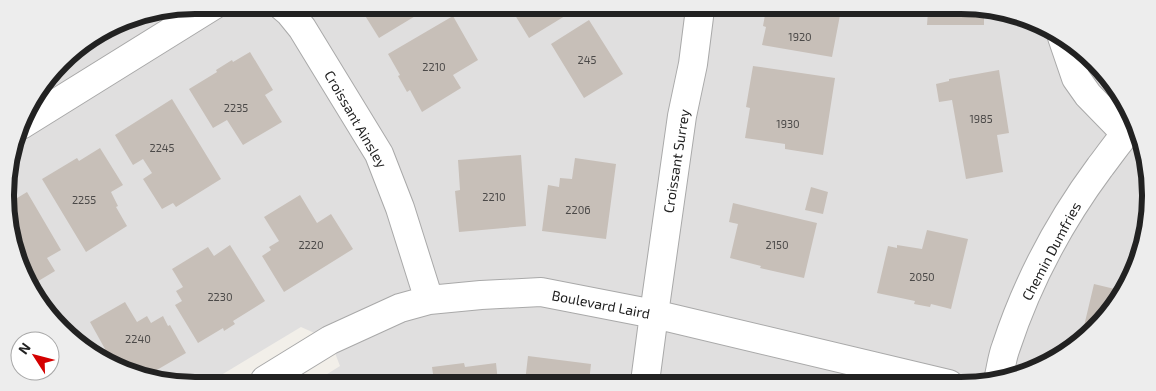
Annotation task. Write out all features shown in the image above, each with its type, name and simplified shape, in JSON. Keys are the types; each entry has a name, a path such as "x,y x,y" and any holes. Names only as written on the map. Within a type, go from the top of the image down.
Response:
{"street":[{"path":"31,118 199,14"},
{"name":"Croissant Ainsley","path":"291,14 302,28 379,154 400,208 429,300"},
{"name":"Croissant Surrey","path":"646,377 682,116 693,64 699,14"},
{"name":"Chemin Dumfries","path":"1065,47 1076,78 1088,95 1129,128"},
{"name":"Chemin Dumfries","path":"1000,373 1005,348 1022,304 1041,263 1063,223 1088,184 1130,130"},
{"name":"Boulevard Laird","path":"270,377 330,340 400,308 429,300 481,294 541,292 654,314 920,377"}],"shaded area":[{"path":"184,14 984,15 1019,23 1041,32 1071,51 1089,67 1105,85 1124,115 1133,137 1139,160 1142,207 1139,231 1133,254 1124,276 1112,296 1089,324 1061,347 1041,359 1019,368 996,374 972,377 322,377 340,366 330,340 301,327 218,377 172,376 137,368 115,359 85,340 51,306 32,276 20,243 14,207 15,172 23,137 32,115 51,85 85,51 115,32 137,23 160,17"}],"building":[{"path":"364,14 417,15 379,38"},
{"path":"514,14 568,14 529,38"},
{"path":"840,14 832,57 762,45 766,27 763,26 765,15"},
{"path":"928,14 984,15 984,25 927,25"},
{"path":"453,16 478,60 453,75 461,88 422,112 410,90 407,92 388,54"},
{"path":"589,20 623,74 584,98 551,44"},
{"path":"250,52 273,90 265,95 282,122 243,145 227,120 213,128 189,89 217,72 216,70 232,60 233,62"},
{"path":"753,66 835,78 823,155 785,149 785,144 745,138 750,108 746,107"},
{"path":"999,70 1009,133 997,135 1003,172 966,179 952,100 939,102 936,84 949,81 949,79"},
{"path":"172,99 221,179 176,207 173,203 162,209 143,179 152,173 143,159 133,165 115,135"},
{"path":"100,148 123,185 111,192 118,206 116,207 127,226 86,252 42,179 77,158 79,161"},
{"path":"521,155 526,226 459,232 455,191 460,190 458,160"},
{"path":"575,158 616,164 606,239 542,231 548,185 559,187 560,178 572,179"},
{"path":"811,187 828,192 823,214 805,210"},
{"path":"27,192 61,250 47,258 55,271 36,282 20,243 15,219 14,200"},
{"path":"300,195 317,223 331,214 353,249 284,292 262,256 271,250 269,247 279,241 264,217"},
{"path":"733,203 817,223 804,278 760,268 761,266 730,258 738,224 729,222"},
{"path":"927,230 968,239 951,309 931,304 930,307 914,304 915,301 877,293 888,246 897,248 897,245 922,249"},
{"path":"230,245 265,301 233,321 235,324 224,331 223,328 198,343 175,305 182,301 176,291 183,287 172,269 208,247 214,256"},
{"path":"1094,284 1116,289 1105,306 1083,329"},
{"path":"125,302 137,322 147,316 151,323 163,316 186,353 153,372 137,368 102,351 105,349 90,322"},
{"path":"528,356 591,364 590,377 526,377"},
{"path":"464,363 465,367 496,363 497,377 433,377 432,367"}]}
